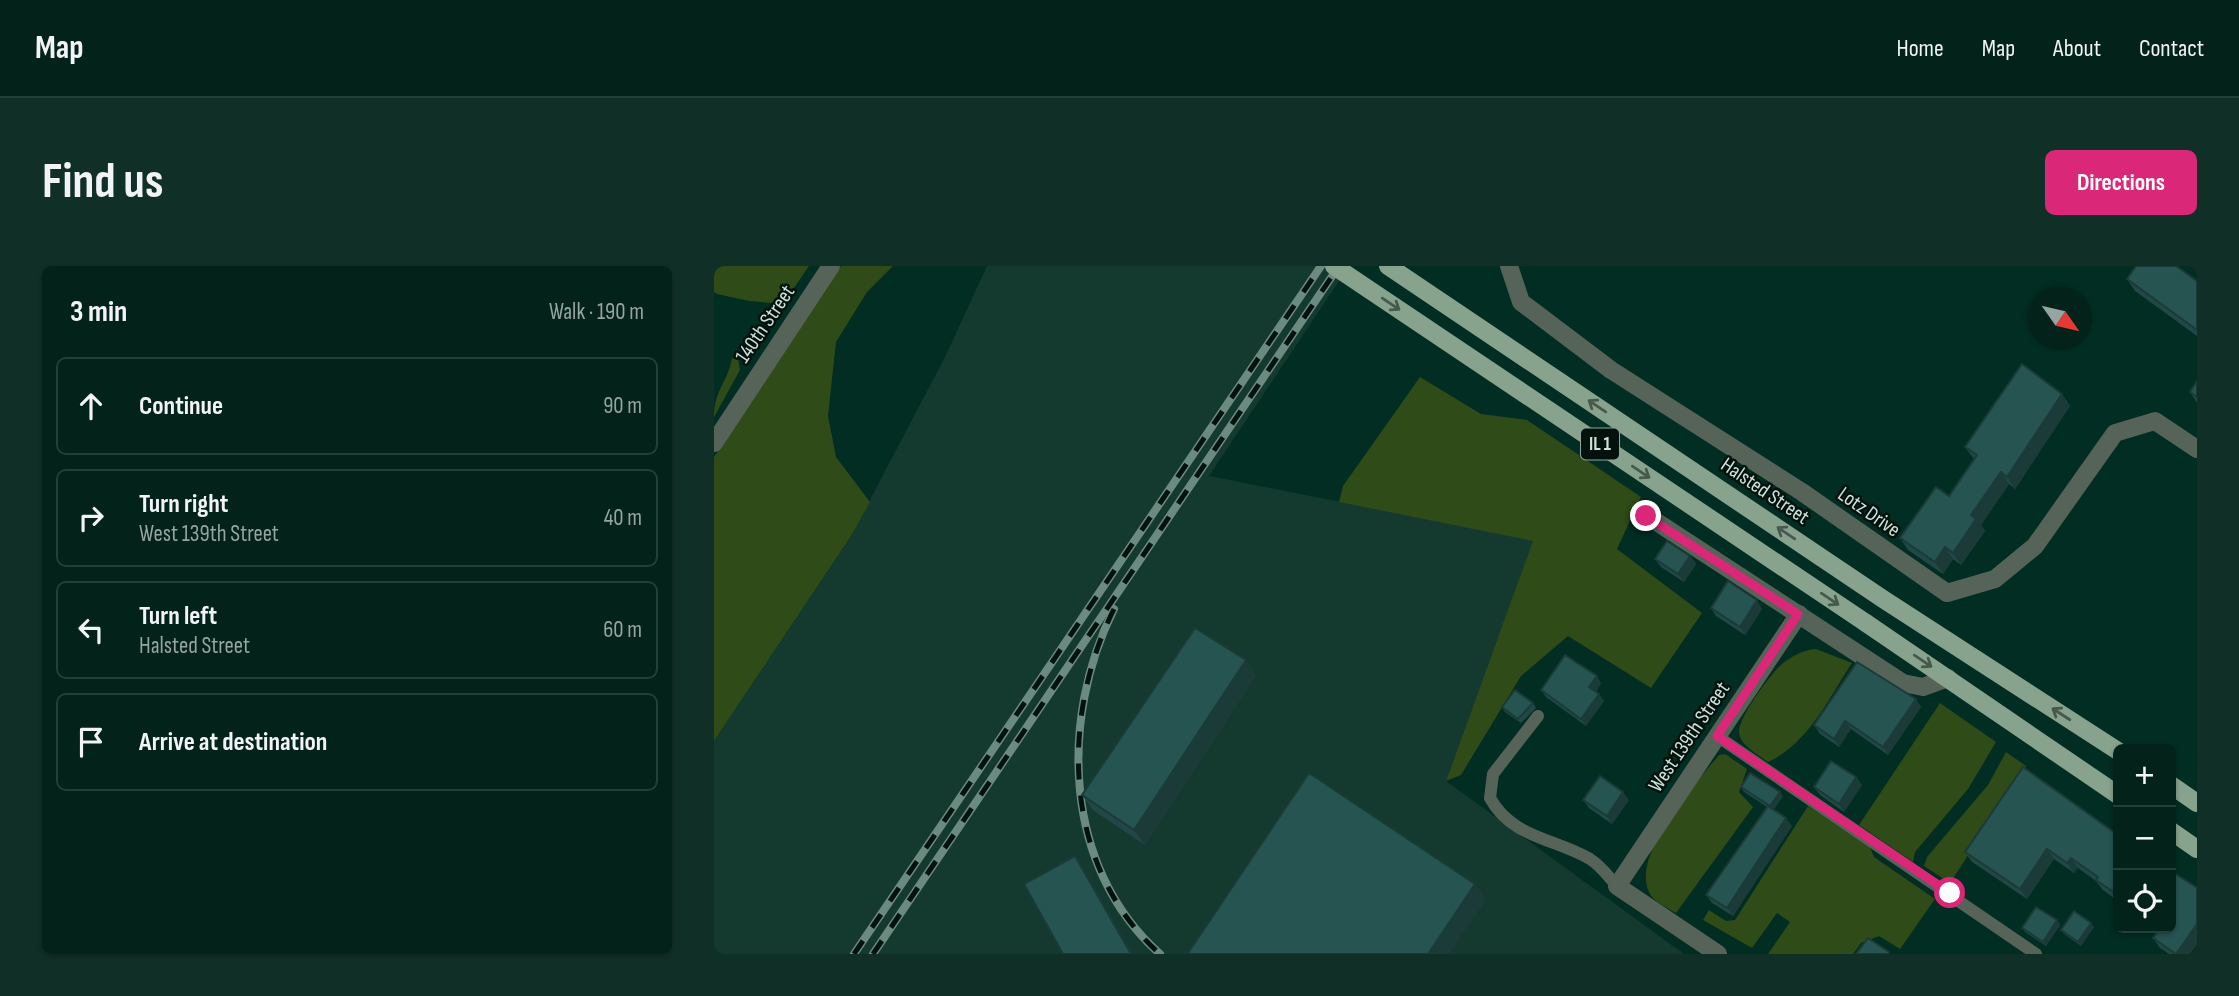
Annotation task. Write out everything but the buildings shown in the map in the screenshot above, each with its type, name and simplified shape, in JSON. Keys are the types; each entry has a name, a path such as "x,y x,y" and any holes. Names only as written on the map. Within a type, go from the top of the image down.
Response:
{"main road":[{"name":"IL 1","path":"1334,266 2113,791"},
{"name":"Halsted Street","path":"1388,266 1883,598 2113,748"},
{"path":"2176,788 2197,803"},
{"path":"2176,834 2197,849"}],"street":[{"name":"140th Street","path":"714,443 831,266"},
{"name":"Lotz Drive","path":"1509,266 1521,302 1601,362 1802,492 1947,593 1995,579 2035,546 2115,433 2155,421 2197,450"},
{"path":"1646,516 1903,682 1923,687 1948,678"},
{"name":"West 139th Street","path":"1617,886 1798,614"},
{"path":"1617,886 1718,954"}],"lane":[{"path":"1538,716 1493,774 1490,798 1506,821 1522,832 1587,858 1617,886"},
{"path":"1717,736 2036,954"}],"shaded area":[{"path":"987,266 1349,266 1209,476 1534,540 1446,781 1684,954 714,954 714,741 851,536 945,357"}],"green space":[{"path":"714,266 809,266 783,304 749,301 717,294 714,292"},
{"path":"841,266 893,266 867,292 836,342 828,416 836,457 870,502 851,536 714,741 714,457"},
{"path":"732,358 738,359 740,370 714,417 716,400"},
{"path":"1420,377 1481,414 1527,420 1641,497 1617,549 1702,613 1651,688 1568,636 1521,676 1461,775 1446,781 1533,541 1339,502 1343,486"},
{"path":"1816,649 1852,663 1806,732 1795,744 1768,762 1742,741 1740,725 1763,686 1782,664 1798,654"},
{"path":"1940,703 1996,742 1968,789 1915,852 1913,862 1859,825"},
{"path":"2006,752 2026,766 1950,883 1924,866 1927,857 1988,785"},
{"path":"1725,754 1747,769 1739,792 1753,807 1676,913 1653,898 1646,883 1647,865 1666,824 1680,803 1719,755"},
{"path":"1808,806 1870,847 1874,857 1935,899 1900,949 1879,936 1861,943 1853,954 1768,954 1790,922 1777,913 1752,948 1703,920 1709,910 1726,921 1735,920"}],"railway":[{"path":"854,954 1321,266"},
{"path":"873,954 1339,266"},
{"path":"1114,609 1096,652 1084,697 1079,744 1080,790 1088,836 1104,879 1128,919 1160,954"}],"route":[{"path":"1646,516 1798,614 1717,736 1950,893"}]}
